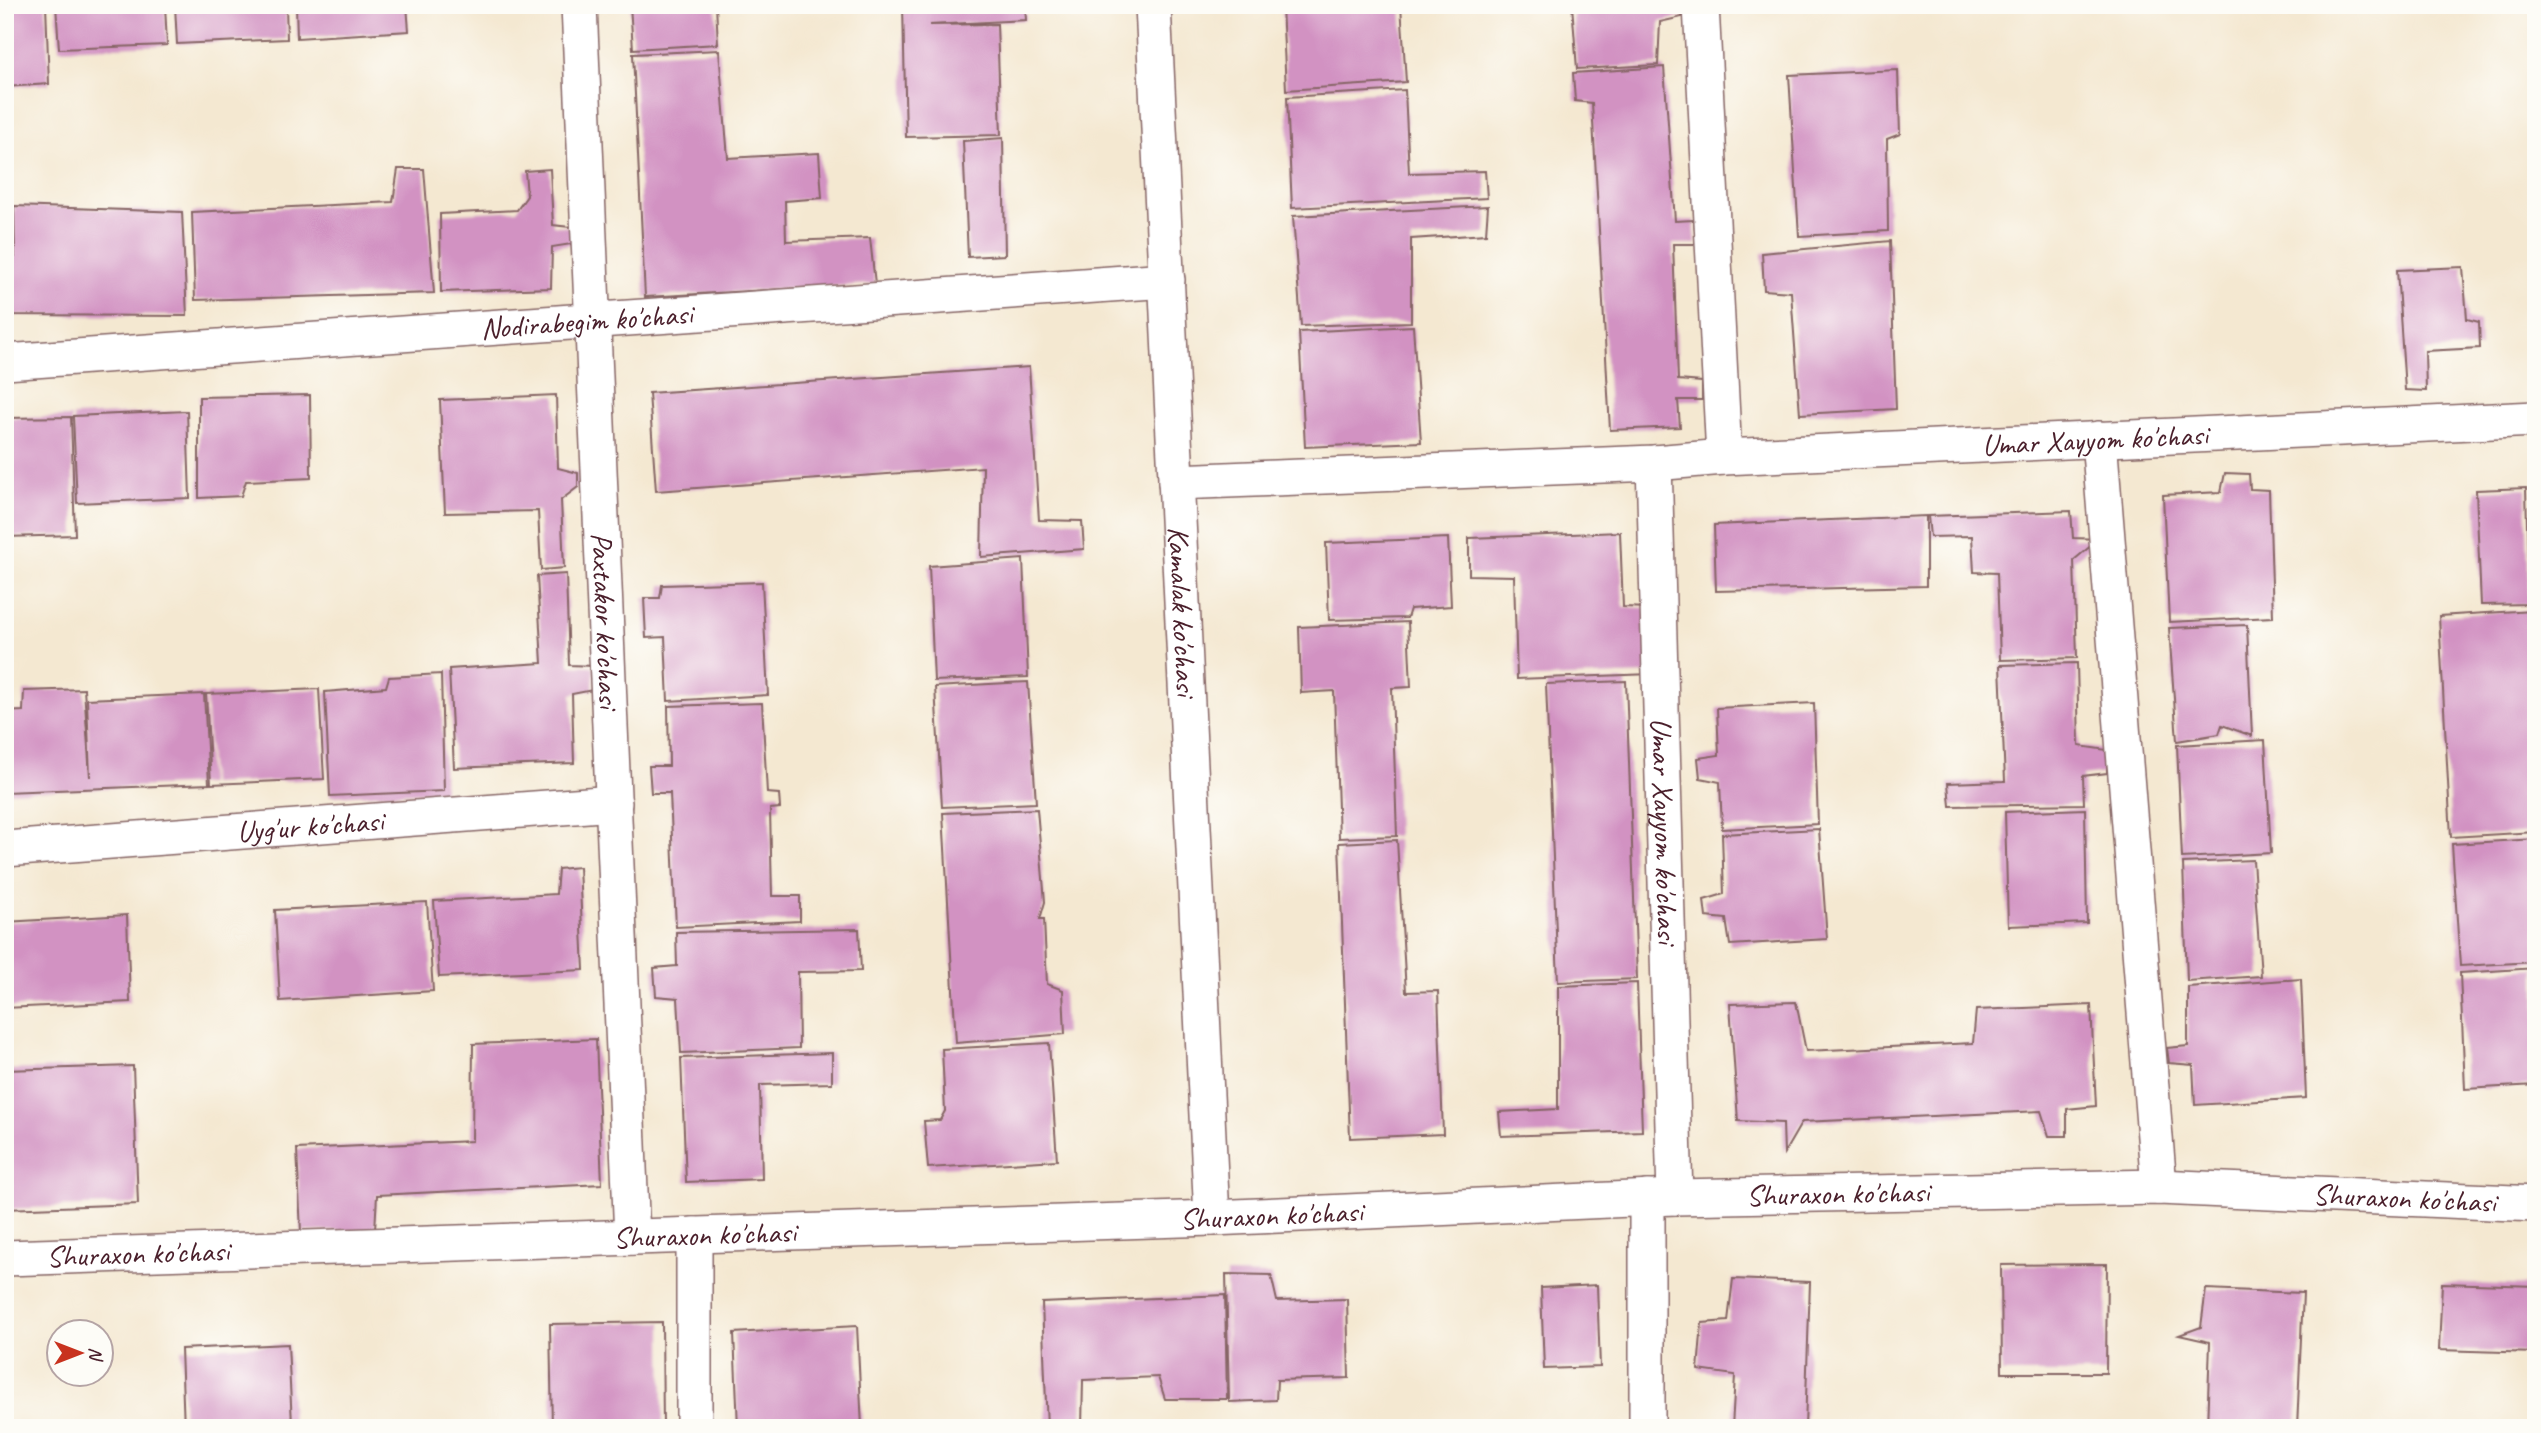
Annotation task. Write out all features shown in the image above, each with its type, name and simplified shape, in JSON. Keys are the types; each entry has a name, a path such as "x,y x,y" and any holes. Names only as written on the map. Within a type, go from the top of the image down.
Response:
{"street":[{"name":"Paxtakor ko'chasi","path":"579,5 632,1237"},
{"name":"Kamalak ko'chasi","path":"1153,5 1212,1218"},
{"path":"1701,5 1724,457"},
{"name":"Nodirabegim ko'chasi","path":"5,362 1167,281"},
{"name":"Umar Xayyom ko'chasi","path":"1176,482 1654,463 1724,457 2536,419"},
{"path":"2099,439 2159,1186"},
{"name":"Umar Xayyom ko'chasi","path":"1647,1428 1661,1198 1654,463"},
{"name":"Uyg'ur ko'chasi","path":"5,849 614,803"},
{"name":"Shuraxon ko'chasi","path":"5,1258 1212,1218 1661,1198 2159,1186 2536,1204"},
{"path":"694,1235 694,1428"}],"building":[{"path":"5,5 46,5 49,84 5,87"},
{"path":"56,5 165,5 167,45 59,49"},
{"path":"175,5 286,5 287,39 177,44"},
{"path":"296,5 407,5 409,31 297,38"},
{"path":"630,5 716,5 718,44 633,49"},
{"path":"903,5 1025,5 1026,20 929,25 997,24 1001,135 906,137"},
{"path":"1282,5 1401,5 1406,82 1286,90"},
{"path":"1572,5 1683,5 1682,17 1660,22 1658,65 1577,69"},
{"path":"719,50 728,158 819,153 822,198 785,201 786,241 870,238 875,284 645,297 633,54"},
{"path":"1664,67 1675,221 1694,220 1696,244 1673,244 1678,380 1702,382 1702,400 1678,400 1680,427 1610,430 1592,103 1575,101 1573,73"},
{"path":"1898,70 1900,134 1887,139 1888,231 1799,236 1789,75"},
{"path":"1405,90 1409,173 1485,171 1487,198 1292,208 1287,97"},
{"path":"1003,138 1005,255 968,257 963,141"},
{"path":"398,169 424,169 434,293 195,300 192,212 393,202"},
{"path":"550,169 553,225 578,228 578,243 552,247 551,288 441,292 440,214 517,210 527,196 525,171"},
{"path":"14,206 182,212 187,316 5,315 5,258 15,257"},
{"path":"1488,206 1486,234 1411,239 1411,322 1301,326 1293,216"},
{"path":"1890,241 1896,409 1800,414 1791,292 1764,290 1762,253"},
{"path":"2463,267 2467,319 2479,322 2480,348 2425,351 2426,391 2405,390 2397,270"},
{"path":"1413,326 1421,442 1305,447 1299,332"},
{"path":"1029,367 1039,520 1082,521 1084,549 981,557 983,467 656,491 649,393"},
{"path":"310,395 311,478 246,481 241,496 199,498 199,397"},
{"path":"556,395 558,468 578,473 578,487 561,500 564,568 541,570 538,511 445,513 440,400"},
{"path":"187,411 190,498 77,503 73,416"},
{"path":"71,417 75,535 5,537 5,418"},
{"path":"2225,473 2249,474 2250,489 2269,490 2273,617 2169,622 2163,495 2221,492"},
{"path":"2526,488 2529,604 2481,605 2476,490"},
{"path":"2071,511 2073,538 2099,539 2074,560 2077,658 2000,660 1997,573 1974,572 1972,536 1930,537 1928,516"},
{"path":"1926,516 1926,586 1716,591 1714,525"},
{"path":"1620,532 1623,607 1650,608 1652,674 1517,679 1514,576 1469,575 1469,538"},
{"path":"1448,538 1451,606 1410,609 1407,618 1329,620 1326,543"},
{"path":"1023,559 1028,677 934,681 929,566"},
{"path":"566,574 569,665 594,666 593,690 572,694 574,763 454,768 449,669 542,663 537,576"},
{"path":"762,582 768,695 668,701 665,637 646,638 644,598 660,598 662,585"},
{"path":"2532,610 2536,647 2536,832 2451,837 2439,616"},
{"path":"1408,622 1411,687 1392,688 1397,836 1339,838 1334,691 1301,693 1299,627"},
{"path":"2247,625 2252,736 2222,725 2219,734 2177,741 2169,628"},
{"path":"2077,663 2079,746 2107,750 2107,773 2083,776 2084,804 1950,806 1948,783 2005,781 2000,665"},
{"path":"441,674 444,791 330,796 325,692 386,687 389,677"},
{"path":"1626,681 1637,979 1558,982 1546,684"},
{"path":"1028,682 1036,803 942,807 935,687"},
{"path":"84,689 90,777 87,699 204,694 209,784 5,792 5,712 23,711 24,691"},
{"path":"319,689 324,779 211,784 206,694"},
{"path":"762,703 767,793 779,794 780,808 770,809 772,896 800,896 800,921 676,927 670,793 651,793 649,766 669,766 668,706"},
{"path":"1814,703 1818,824 1722,829 1720,782 1700,778 1698,758 1719,755 1717,708"},
{"path":"2265,740 2271,853 2182,858 2177,745"},
{"path":"1037,809 1045,902 1040,919 1044,919 1047,984 1063,990 1065,1034 956,1043 943,813"},
{"path":"2085,809 2087,923 2008,926 2005,812"},
{"path":"1819,829 1827,939 1730,945 1726,919 1706,917 1704,900 1724,894 1722,834"},
{"path":"2536,839 2536,962 2460,966 2452,844"},
{"path":"1397,840 1406,992 1438,991 1443,1134 1350,1138 1339,843"},
{"path":"2253,860 2261,976 2187,981 2183,863"},
{"path":"579,867 584,970 439,977 434,901 556,894 558,869"},
{"path":"427,902 433,991 280,1001 275,910"},
{"path":"127,915 130,1002 5,1008 5,922"},
{"path":"859,929 861,971 798,972 799,1048 681,1053 678,998 656,996 654,968 677,966 676,932"},
{"path":"2536,968 2536,1085 2465,1089 2460,973"},
{"path":"2301,979 2306,1098 2195,1105 2193,1065 2169,1063 2167,1048 2188,1046 2188,987"},
{"path":"1637,983 1642,1131 1501,1136 1499,1112 1558,1109 1558,986"},
{"path":"1796,1002 1806,1051 1973,1043 1976,1010 2091,1005 2096,1106 2067,1109 2067,1136 2049,1136 2041,1111 1802,1122 1784,1153 1783,1123 1738,1121 1730,1004"},
{"path":"596,1039 602,1184 377,1195 375,1230 301,1232 297,1149 472,1141 473,1044"},
{"path":"1049,1043 1057,1160 928,1168 924,1121 940,1120 945,1111 942,1049"},
{"path":"832,1053 832,1083 760,1085 762,1179 686,1182 681,1058"},
{"path":"133,1066 138,1204 5,1209 5,1070"},
{"path":"2107,1264 2106,1373 2002,1373 2001,1265"},
{"path":"1226,1274 1271,1275 1277,1301 1347,1299 1349,1378 1277,1380 1276,1400 1229,1402"},
{"path":"1733,1279 1810,1282 1805,1428 1732,1428 1735,1375 1698,1370 1702,1323 1728,1321"},
{"path":"2442,1283 2536,1286 2536,1353 2439,1350"},
{"path":"1597,1285 1600,1367 1544,1369 1541,1288"},
{"path":"2206,1289 2303,1293 2297,1428 2207,1428 2210,1342 2179,1335 2201,1327"},
{"path":"1225,1295 1227,1399 1165,1399 1158,1377 1083,1380 1082,1428 1047,1428 1042,1303"},
{"path":"662,1322 663,1428 552,1428 550,1324"},
{"path":"857,1326 862,1428 738,1428 734,1333"},
{"path":"288,1344 292,1424 184,1428 181,1349"}]}
